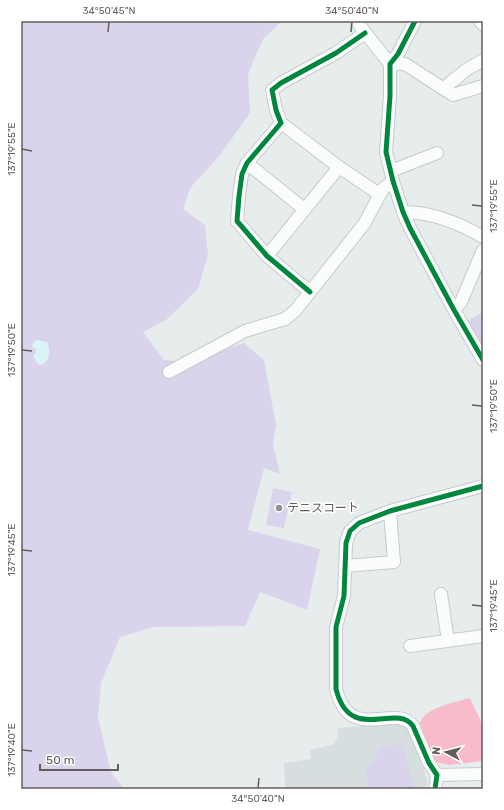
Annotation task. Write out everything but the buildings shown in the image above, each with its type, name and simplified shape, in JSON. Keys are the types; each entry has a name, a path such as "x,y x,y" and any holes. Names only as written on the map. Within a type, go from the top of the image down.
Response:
{"street":[{"path":"356,21 390,64"},
{"path":"415,21 398,54 390,64 390,96 386,152 403,212 454,310 483,360"},
{"path":"480,21 483,26"},
{"path":"365,34 336,53 281,83 272,90 276,110 281,123 339,167 379,194"},
{"path":"444,88 466,70 483,60"},
{"path":"390,64 405,64 453,95 483,86"},
{"path":"281,123 247,163 242,174 237,221 267,256 310,292"},
{"path":"169,372 245,331 285,319 295,311 364,224 379,194 392,176 437,153"},
{"path":"247,163 304,209"},
{"path":"267,256 339,167"},
{"path":"403,212 416,212 435,216 483,237"},
{"path":"454,310 461,302 483,250"},
{"path":"435,789 437,775 429,763 414,726 410,722 405,719 359,719 347,712 340,702 336,689 335,637 344,596 346,543 350,531 359,523 390,511 483,486"},
{"path":"345,566 394,562 390,511"},
{"path":"442,594 448,642"},
{"path":"410,646 483,636"},
{"path":"437,775 483,774"}],"shaded area":[{"path":"21,21 282,21 263,39 248,74 250,113 220,155 190,188 183,209 205,225 208,255 198,289 166,320 143,332 164,360 185,362 244,343 264,360 276,425 273,444 280,474 264,468 248,530 320,549 307,610 260,592 245,626 153,627 120,637 101,683 98,718 111,772 124,789 21,789"},
{"path":"483,312 483,351 467,321"},
{"name":"テニスコート","path":"273,488 292,492 284,528 266,525"},
{"path":"470,698 483,726 483,761 449,765 436,762 431,755 420,724 422,718 441,706"},
{"path":"394,723 408,726 428,782 426,789 286,789 284,763 311,759 310,750 334,744 337,738 338,728"},
{"path":"395,744 403,746 413,789 369,789 365,769 375,761 379,748"}],"sand":[{"path":"37,340 47,342 49,348 48,358 42,365 38,364 33,356 36,353 36,349 33,348 32,345"}],"cycle path":[{"path":"415,21 398,54 390,64 390,96 386,152 393,181 410,228 483,360"},
{"path":"310,292 267,256 237,221 242,174 247,163 281,123 276,110 272,90 281,83 336,53 365,33"},
{"path":"435,789 437,775 429,763 413,726 405,720 396,718 373,720 362,719 352,715 343,706 336,689 336,627 344,596 346,543 350,531 359,523 390,511 483,486"}],"place":[{"name":"テニスコート","path":"279,508"}]}
